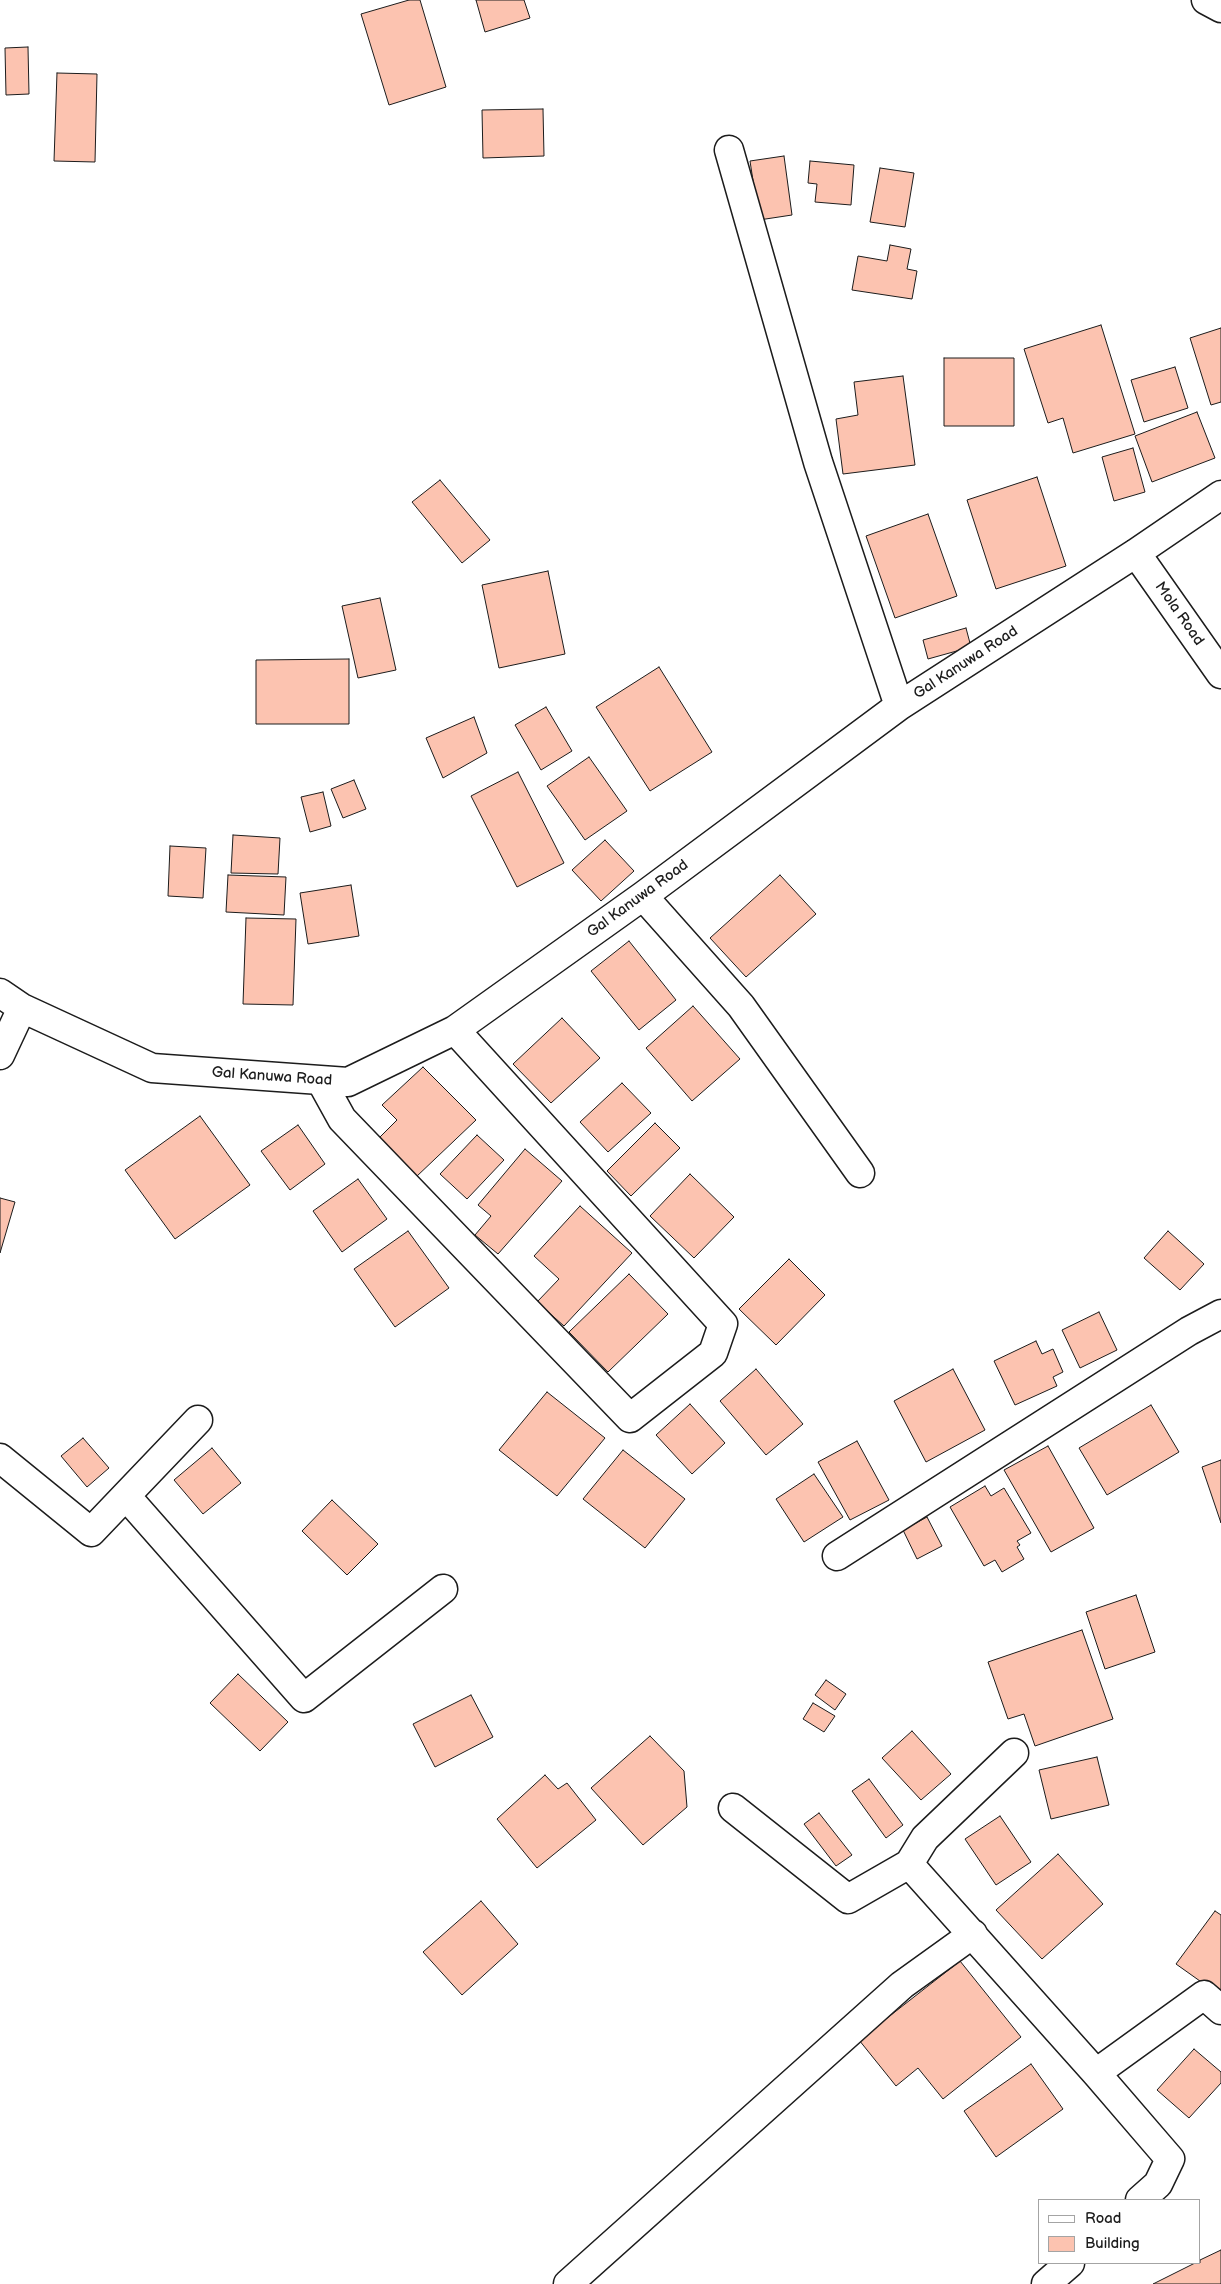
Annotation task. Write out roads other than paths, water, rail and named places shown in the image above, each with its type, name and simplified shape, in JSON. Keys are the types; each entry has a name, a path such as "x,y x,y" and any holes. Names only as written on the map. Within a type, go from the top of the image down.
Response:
{"street":[{"path":"1206,0 1221,8"},
{"path":"729,150 818,462 899,706"},
{"name":"Gal Kanuwa Road","path":"11,1000 152,1068 348,1082 455,1030 643,896 899,706 1136,553 1221,495"},
{"name":"Mola Road","path":"1136,553 1221,674"},
{"path":"643,896 741,1006 860,1173"},
{"path":"0,1055 11,1000"},
{"path":"321,1080 342,1119 630,1418 713,1353 723,1324 455,1030"},
{"path":"837,1556 1189,1332 1221,1314"},
{"path":"0,1458 91,1532 198,1420"},
{"path":"126,1496 304,1698 443,1589"},
{"path":"733,1808 848,1899 909,1864 925,1838 1014,1753"},
{"path":"909,1864 1096,2073 1170,2159 1158,2184 1141,2199"},
{"path":"568,2284 902,1985 973,1934"},
{"path":"1096,2073 1204,1995 1221,2010"},
{"path":"1046,2284 1069,2264"}]}
